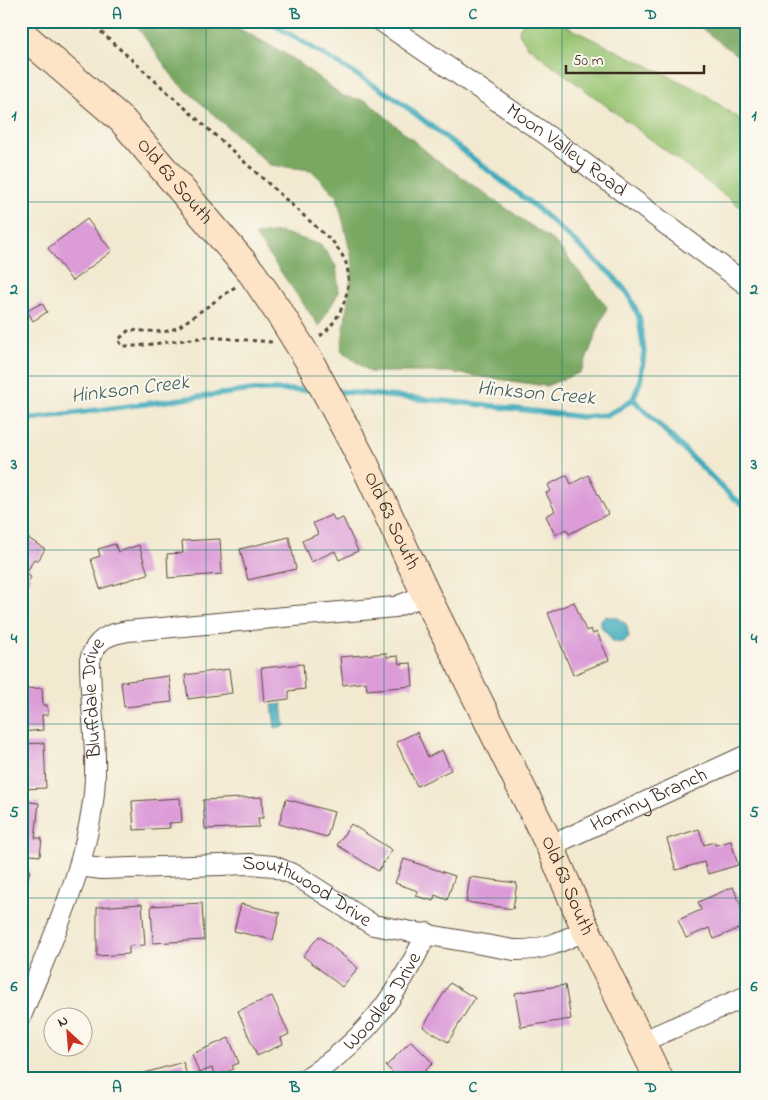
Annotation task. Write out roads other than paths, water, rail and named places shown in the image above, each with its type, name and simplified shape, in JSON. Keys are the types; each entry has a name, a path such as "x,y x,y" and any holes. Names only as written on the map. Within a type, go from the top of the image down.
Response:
{"main road":[{"name":"Old 63 South","path":"21,33 122,120 252,273 282,316 310,362 364,463 426,595 550,846 586,930 659,1079"}],"street":[{"name":"Moon Valley Road","path":"381,21 548,136 747,285"},
{"name":"Bluffdale Drive","path":"21,1016 71,892 92,810 94,790 90,660 93,650 101,639 113,633 128,631 389,608 426,595"},
{"name":"Hominy Branch","path":"550,846 747,755"},
{"name":"Southwood Drive","path":"79,866 102,869 250,864 273,866 297,876 373,925 514,950 532,951 557,944 586,930"},
{"name":"Woodlea Drive","path":"305,1079 328,1064 354,1042 380,1015 401,984 427,934"},
{"path":"641,1042 747,996"}],"water":[{"path":"606,616 619,618 627,625 629,638 621,642 612,641 600,624 600,621"},
{"path":"282,704 285,726 275,728 272,705"}],"waterway":[{"name":"Hinkson Creek","path":"268,21 395,98 537,208 613,276 629,295 639,317 644,352 640,382 633,399 606,415 582,417 476,404 334,391"},
{"name":"Hinkson Creek","path":"21,420 252,390 315,390"},
{"path":"633,399 732,497 747,507"}]}
